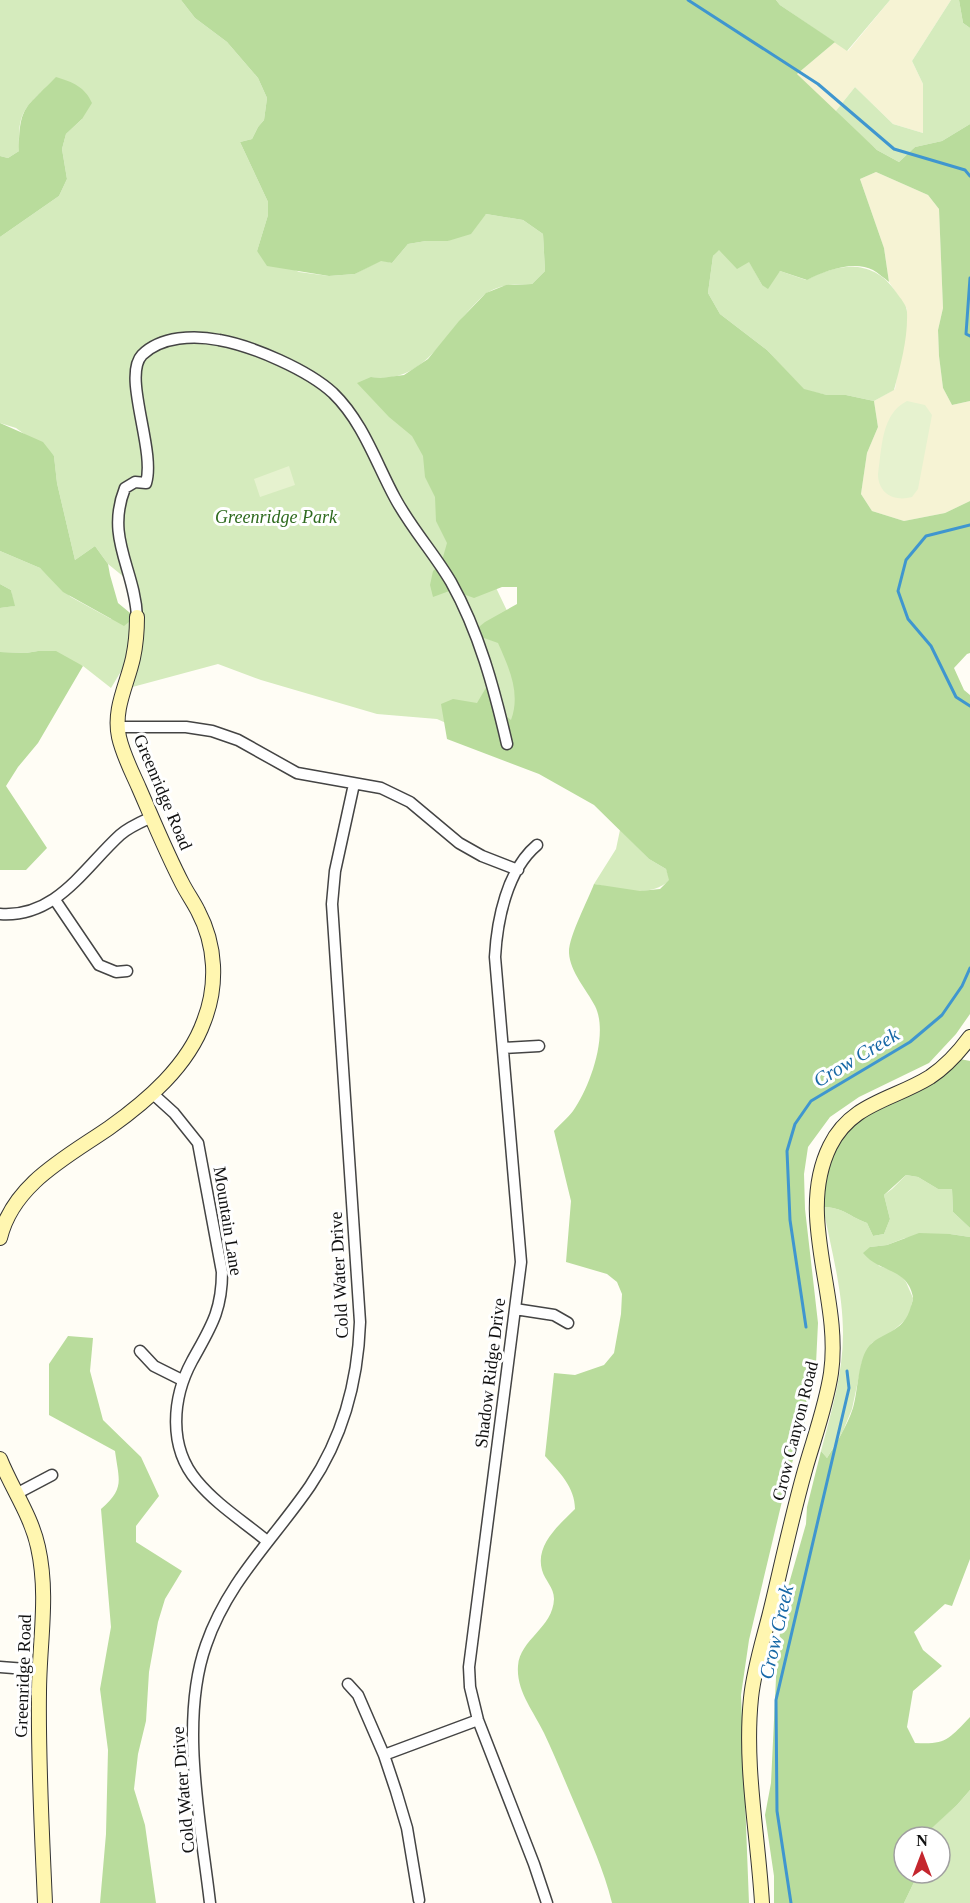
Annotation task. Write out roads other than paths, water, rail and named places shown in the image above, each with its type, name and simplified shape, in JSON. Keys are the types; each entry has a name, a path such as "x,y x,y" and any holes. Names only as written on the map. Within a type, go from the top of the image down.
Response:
{"street":[{"name":"Greenridge Road","path":"0,1238 4,1216 38,1178 153,1094 180,1062 204,1023 210,1002 213,960 205,926 183,885 122,748 118,727 119,703 133,657 137,617 136,603 118,535 117,516 125,488 135,482 146,483 149,471 134,373 141,356 161,343 185,337 237,343 276,359 314,379 344,404 366,438 396,499 451,582 477,637 494,688 507,744"},
{"path":"118,727 186,727 212,731 238,740 297,773 381,788 410,802 459,843 482,856 518,870"},
{"name":"Cold Water Drive","path":"210,1903 193,1741 198,1675 206,1643 218,1614 242,1573 310,1486 333,1444 344,1418 357,1360 360,1322 332,904 335,871 354,784"},
{"path":"0,914 26,913 55,900 121,834 152,816"},
{"name":"Shadow Ridge Drive","path":"537,845 527,854 518,870 502,906 496,931 495,957 521,1262 471,1648 470,1687 478,1720 547,1903"},
{"path":"55,900 99,965 116,972 127,971"},
{"name":"Crow Canyon Road","path":"762,1903 753,1813 750,1752 751,1697 796,1500 831,1372 833,1345 831,1311 817,1208 817,1181 820,1168 831,1144 846,1123 866,1107 930,1077 958,1053 970,1037"},
{"path":"503,1048 539,1046"},
{"name":"Mountain Lane","path":"153,1094 174,1113 198,1143 222,1272 222,1291 209,1333 182,1380 176,1406 175,1423 178,1441 190,1471 197,1481 225,1508 267,1541"},
{"path":"515,1309 554,1315 568,1323"},
{"path":"140,1351 154,1366 182,1380"},
{"name":"Greenridge Road","path":"0,1459 34,1531 43,1576 44,1606 39,1670 38,1731 45,1903"},
{"path":"16,1494 52,1475"},
{"path":"0,1667 39,1670"},
{"path":"348,1683 358,1695 384,1755 407,1828 419,1900"},
{"path":"384,1755 478,1720"}],"waterway":[{"path":"688,0 818,84 894,149 965,170 970,176"},
{"name":"Crow Creek","path":"970,278 966,334 970,336"},
{"name":"Crow Creek","path":"970,525 926,536 906,560 898,591 908,619 931,646 956,697 970,706"},
{"name":"Crow Creek","path":"806,1327 790,1220 787,1151 795,1124 811,1101 910,1042 942,1015 962,986 970,968"},
{"name":"Crow Creek","path":"791,1903 777,1811 776,1700 849,1388 847,1371"}],"park label":[{"name":"Greenridge Park","path":"276,517"}]}
